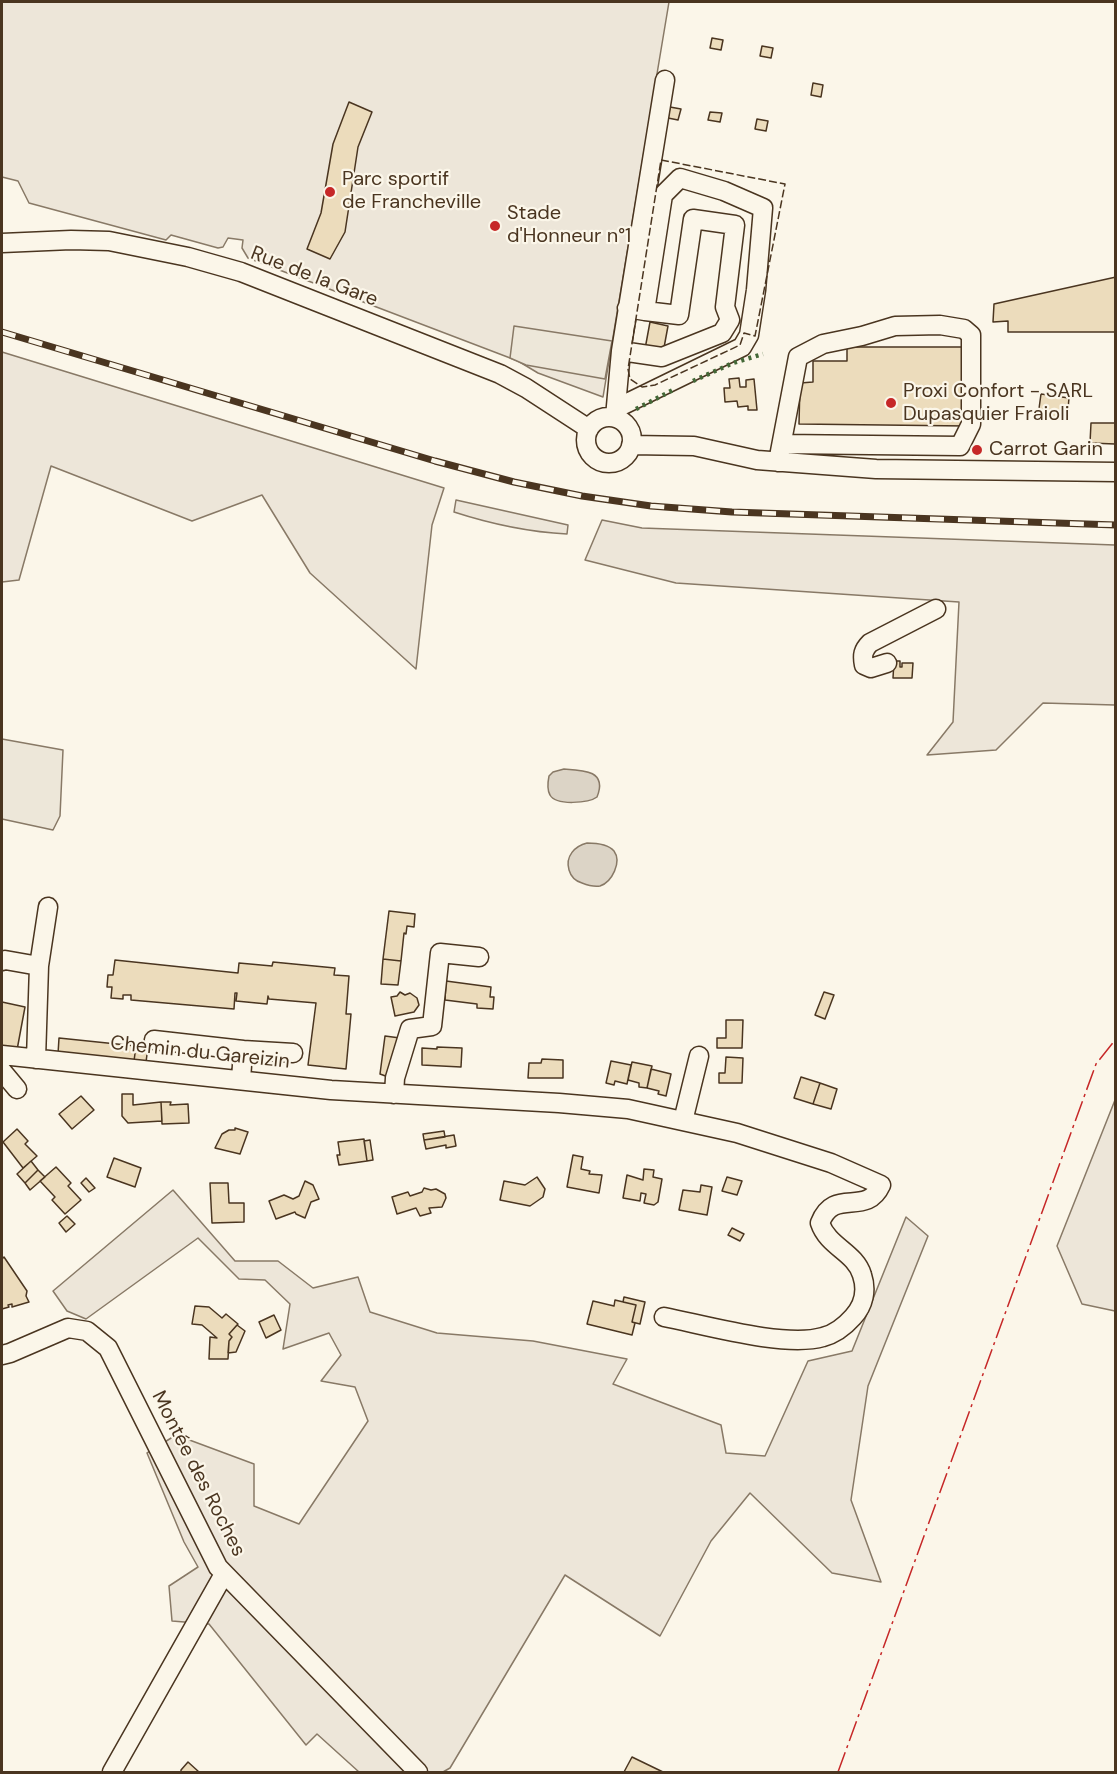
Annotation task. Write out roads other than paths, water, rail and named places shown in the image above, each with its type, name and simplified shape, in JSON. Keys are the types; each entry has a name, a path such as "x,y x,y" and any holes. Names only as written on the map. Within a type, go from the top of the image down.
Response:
{"street":[{"path":"636,310 665,80"},
{"path":"636,310 621,351 616,413 630,431 631,445 624,457 618,461 604,463 592,456 586,443 589,429 600,419 616,413 742,347 749,335 756,290 763,208 724,191 680,178 663,195 636,310"},
{"path":"621,351 662,357 723,333 730,320 725,307 735,225 693,219 679,315 636,310"},
{"name":"Rue de la Gare","path":"2,243 109,241 161,250 241,272 500,374 589,429"},
{"path":"778,462 798,357 823,344 895,326 940,325 964,329 971,335 971,424 960,446 960,470"},
{"path":"782,444 960,446"},
{"path":"631,445 694,446 758,460 876,469 1116,472"},
{"path":"887,663 871,668 864,665 862,656 865,648 870,643 936,609"},
{"path":"36,1059 39,966 48,907"},
{"path":"394,1094 395,1078 410,1029 432,1026 440,953 479,957"},
{"path":"2,962 5,960 39,966"},
{"path":"154,1040 293,1053"},
{"path":"241,1080 243,1050"},
{"name":"Chemin du Gareizin","path":"2,1055 331,1090 628,1109 737,1133 831,1163 881,1185 878,1193 869,1200 834,1205 825,1210 820,1222 824,1234 854,1259 862,1275 865,1298 859,1311 843,1328 823,1337 795,1340 771,1338 664,1317"},
{"path":"683,1121 699,1056"},
{"path":"2,1071 9,1091"},
{"name":"Montée des Roches","path":"2,1354 10,1353 68,1328 87,1331 108,1348 218,1567 418,1773"},
{"path":"112,1773 224,1574"}],"railway":[{"path":"2,332 435,461 514,482 582,496 651,506 732,512 1116,525"}],"place":[{"name":"Parc sportif de Francheville","path":"330,192"},
{"name":"Stade d'Honneur n°1","path":"495,226"},
{"name":"Proxi Confort - SARL Dupasquier Fraioli","path":"891,403"},
{"name":"Carrot Garin","path":"977,450"}]}
